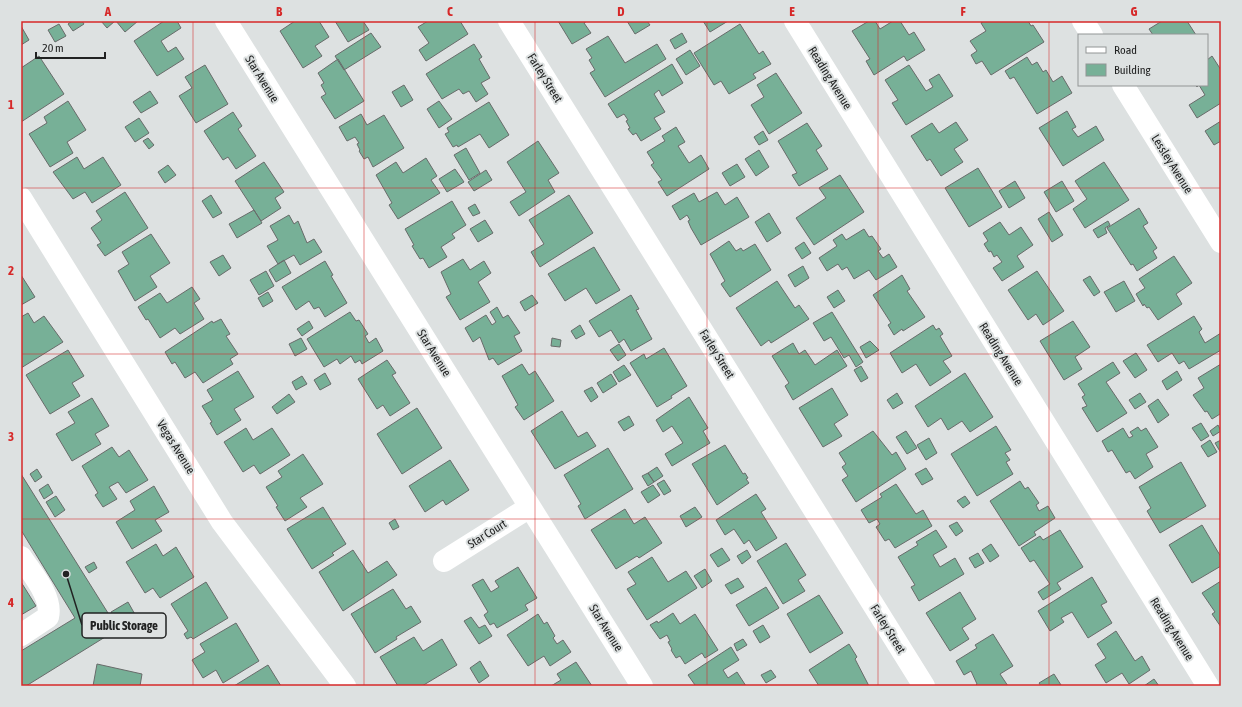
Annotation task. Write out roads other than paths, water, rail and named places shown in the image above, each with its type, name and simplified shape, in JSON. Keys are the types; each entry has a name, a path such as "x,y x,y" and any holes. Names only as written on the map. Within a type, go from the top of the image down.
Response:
{"street":[{"name":"Star Avenue","path":"226,21 642,686"},
{"name":"Farley Street","path":"509,21 924,686"},
{"name":"Reading Avenue","path":"795,21 1208,686"},
{"path":"1083,21 1091,34"},
{"name":"Lessley Avenue","path":"1124,86 1221,242"},
{"name":"Vegas Avenue","path":"21,198 222,522 345,686"},
{"name":"Star Court","path":"444,561 530,507"},
{"path":"21,557 48,601 50,609 48,618 21,635"}],"place":[{"name":"Public Storage","path":"66,574"}]}
